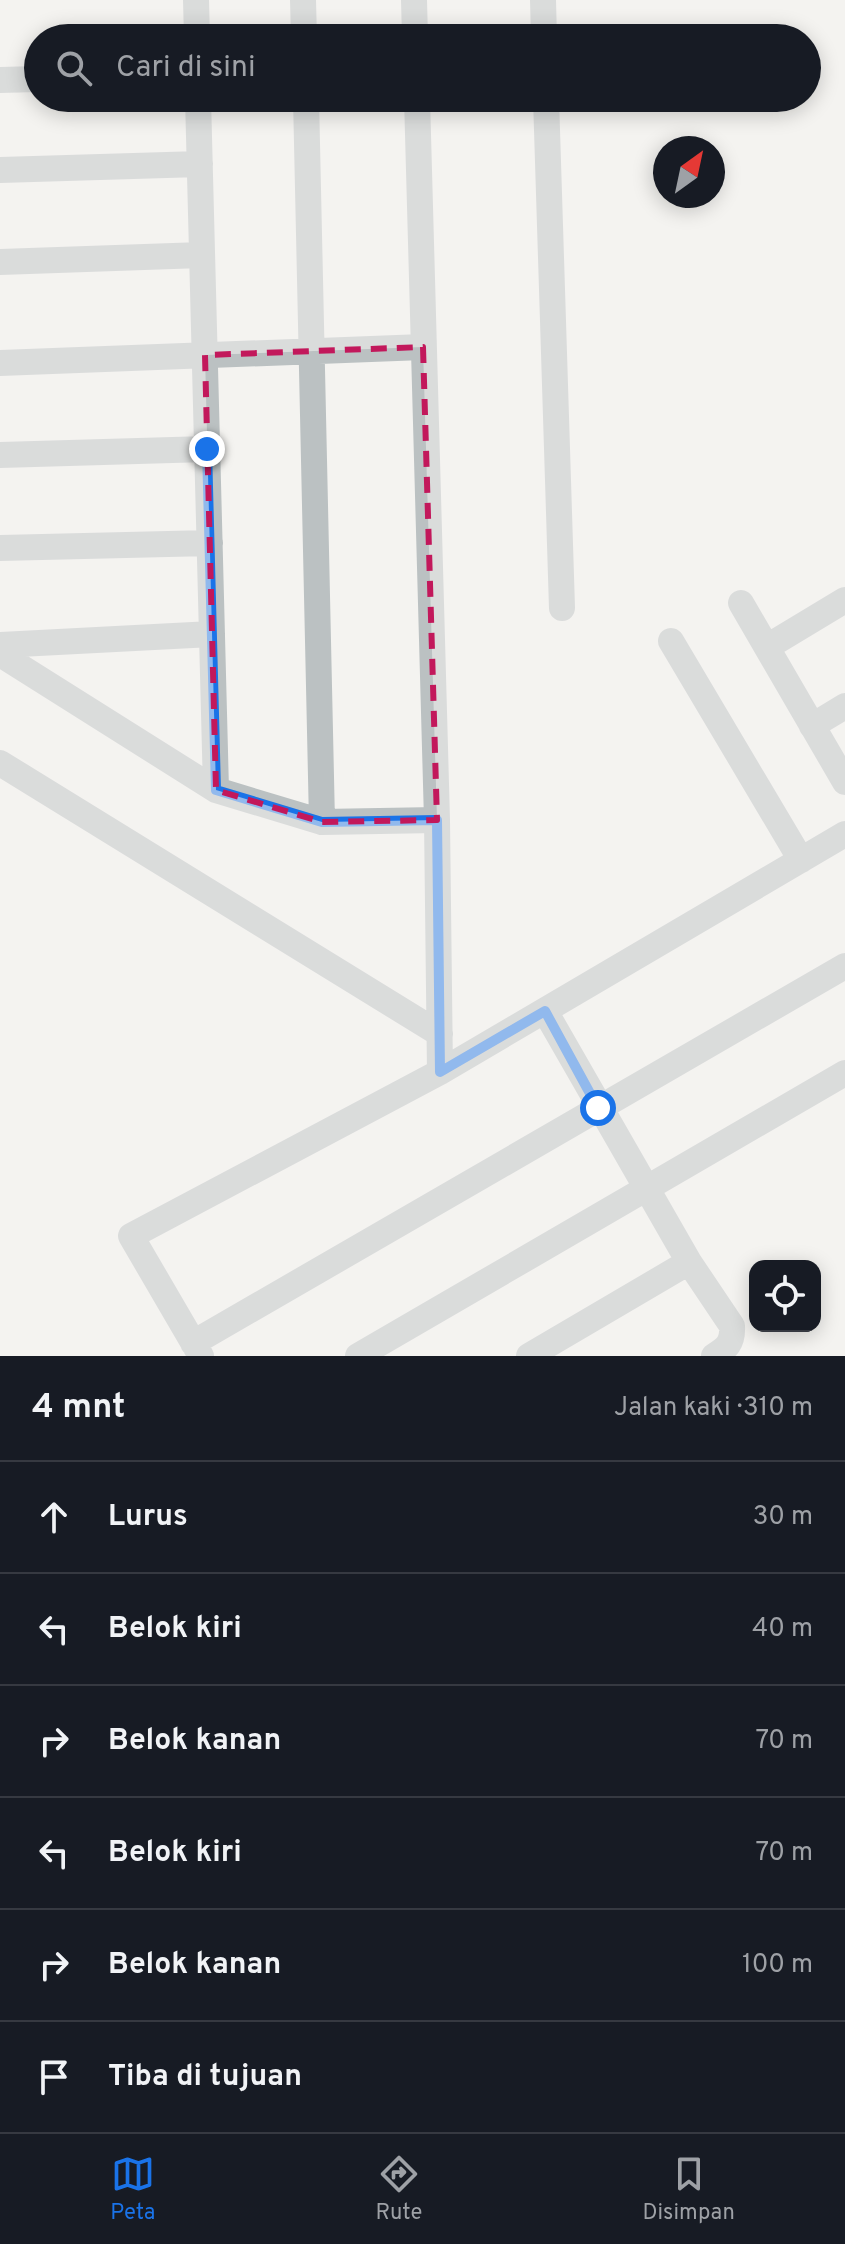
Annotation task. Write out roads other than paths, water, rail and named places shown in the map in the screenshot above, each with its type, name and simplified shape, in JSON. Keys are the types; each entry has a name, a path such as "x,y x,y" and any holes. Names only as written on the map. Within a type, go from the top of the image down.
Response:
{"street":[{"path":"196,0 197,24"},
{"path":"303,0 304,24"},
{"path":"414,0 415,24"},
{"path":"543,0 544,24"},
{"path":"0,80 24,79"},
{"path":"198,112 216,790"},
{"path":"306,112 322,822"},
{"path":"417,112 437,820 440,1072"},
{"path":"546,112 562,608"},
{"path":"0,170 200,164"},
{"path":"0,262 202,255"},
{"path":"0,363 423,347"},
{"path":"0,455 207,449"},
{"path":"0,548 210,543"},
{"path":"767,647 845,600"},
{"path":"741,603 845,782"},
{"path":"0,645 212,634"},
{"path":"671,641 801,860"},
{"path":"0,654 216,790 322,822 437,820"},
{"path":"812,726 845,706"},
{"path":"0,763 440,1034"},
{"path":"845,834 440,1072 131,1236 197,1349 598,1108 845,966"},
{"path":"545,1011 689,1262 732,1326 733,1339 726,1349 714,1356"},
{"path":"358,1356 845,1073"},
{"path":"529,1356 689,1262"}]}
